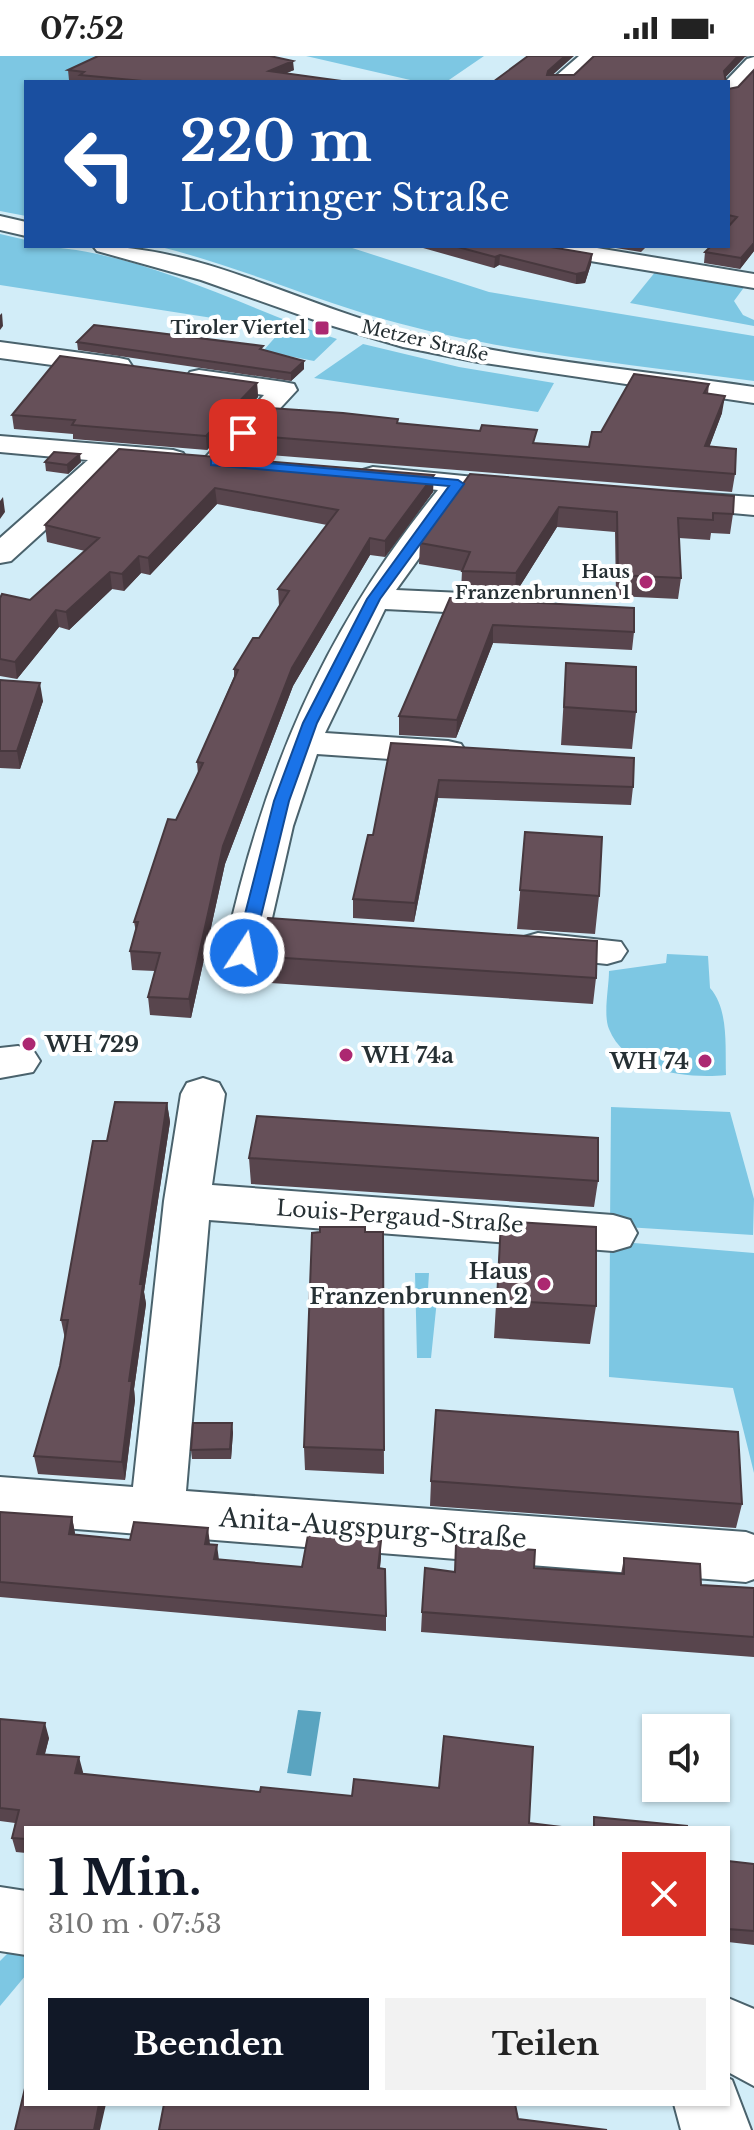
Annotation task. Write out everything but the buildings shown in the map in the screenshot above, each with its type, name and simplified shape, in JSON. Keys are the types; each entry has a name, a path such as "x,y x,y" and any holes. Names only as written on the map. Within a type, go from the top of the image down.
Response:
{"street":[{"path":"561,80 590,56"},
{"path":"733,56 754,60"},
{"path":"730,88 754,60"},
{"path":"0,223 24,229"},
{"name":"Metzer Straße","path":"112,248 197,271 403,339 478,354 754,395"},
{"path":"570,249 751,291"},
{"path":"0,350 142,370"},
{"path":"174,374 284,390 215,462"},
{"path":"0,444 245,465"},
{"path":"0,554 112,454"},
{"path":"351,474 557,492"},
{"path":"293,929 246,940 281,801 331,678 373,599 458,484"},
{"path":"642,499 754,506"},
{"path":"373,599 536,607"},
{"path":"303,742 484,754"},
{"path":"505,943 607,951"},
{"path":"157,1512 187,1201 203,1094"},
{"name":"Louis-Pergaud-Straße","path":"187,1201 613,1233"},
{"name":"Anita-Augspurg-Straße","path":"0,1500 746,1557"},
{"path":"0,1919 24,1923"},
{"path":"730,2032 746,2040 754,2052"},
{"path":"709,2106 716,2130"}],"shaded area":[{"path":"0,56 268,56 201,80 24,80 24,216 0,211"},
{"path":"306,56 484,56 449,80 410,80"},
{"path":"0,234 24,240 24,248 66,249 145,267 337,339 314,361 263,351 279,333 264,326 0,285"},
{"path":"164,248 352,248 489,292 754,336 754,381 567,356 428,331 355,310"},
{"path":"656,271 745,286 734,301 743,315 754,320 754,326 630,303"},
{"path":"363,344 459,367 554,383 538,412 314,378"},
{"path":"667,954 708,956 710,988 723,1018 726,1075 677,1074 643,1064 617,1043 609,1029 606,1009 609,971 666,963"},
{"path":"611,1107 730,1112 754,1199 753,1235 610,1226"},
{"path":"610,1241 754,1253 754,1473 733,1388 609,1377"},
{"path":"415,1273 429,1273 428,1289 438,1290 431,1358 417,1358"},
{"path":"298,1710 321,1712 311,1776 287,1773"},
{"path":"8,1953 24,1955 24,1977 0,2006 0,1961"}],"place":[{"name":"Tiroler Viertel","path":"322,328"},
{"name":"Haus Franzenbrunnen 1","path":"646,582"},
{"name":"WH 729","path":"29,1044"},
{"name":"WH 74a","path":"346,1055"},
{"name":"WH 74","path":"705,1061"},
{"name":"Haus Franzenbrunnen 2","path":"544,1284"}],"route":[{"path":"243,433 215,462 458,484 418,533 373,599 310,723 281,801 244,953"}]}
